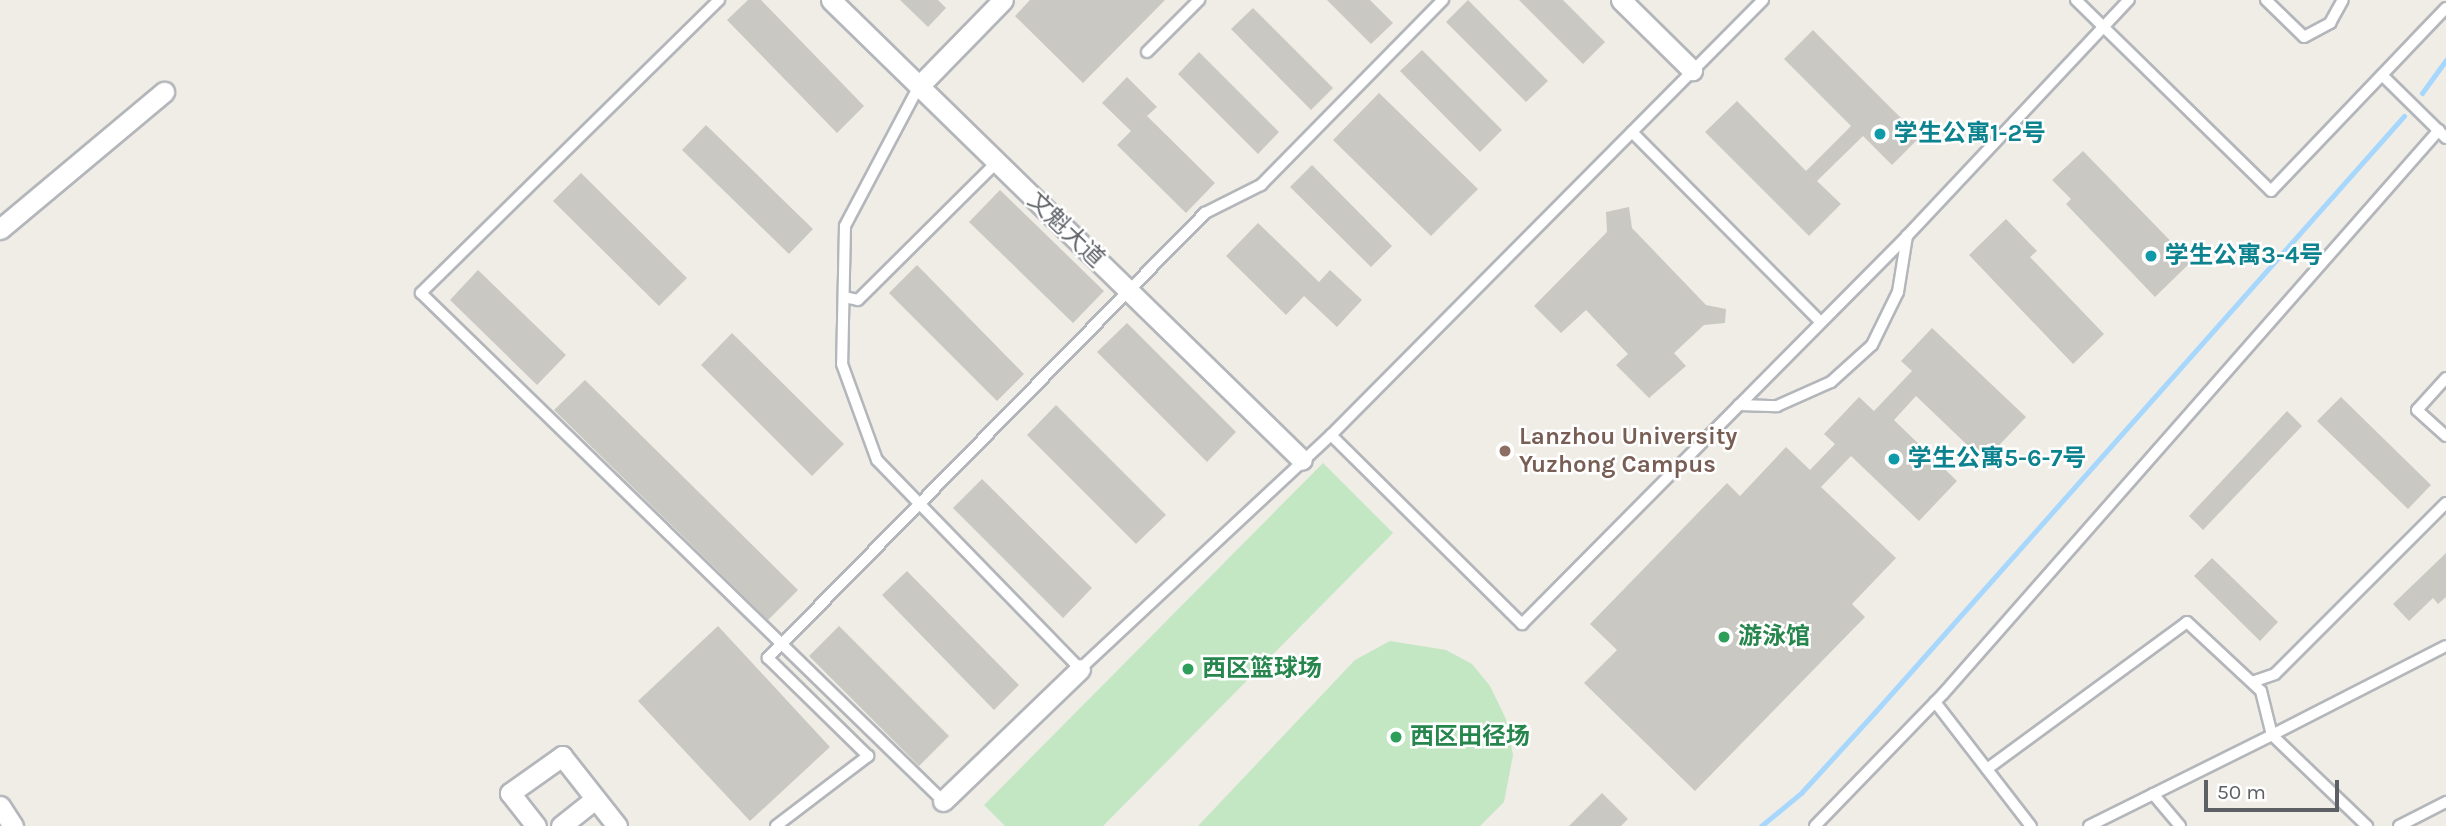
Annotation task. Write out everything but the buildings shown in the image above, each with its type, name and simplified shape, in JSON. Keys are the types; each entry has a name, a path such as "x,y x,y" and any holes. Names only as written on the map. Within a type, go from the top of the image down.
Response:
{"street":[{"name":"文魁大道","path":"831,0 1302,460"},
{"path":"919,86 1003,0"},
{"path":"1621,0 1692,70"},
{"path":"0,229 164,92"},
{"path":"943,801 1080,668"},
{"path":"536,826 510,793 562,756 617,826"},
{"path":"561,826 595,799"},
{"path":"0,806 13,826"}],"lane":[{"path":"719,0 421,293 943,801"},
{"path":"1147,52 1199,0"},
{"path":"776,826 868,755 768,658 1132,293 1205,213 1261,185 1443,0"},
{"path":"919,86 845,226 842,364 877,460 1080,668 1331,435 1763,0"},
{"path":"2076,0 2271,191 2446,8"},
{"path":"1331,435 1522,624 1907,236 2129,0"},
{"path":"2266,0 2304,37 2330,23 2343,0"},
{"path":"1815,826 1935,702 2442,134 2382,75"},
{"path":"1632,132 1821,322"},
{"path":"844,297 858,300 997,162"},
{"path":"1739,405 1777,406 1831,382 1872,345 1898,292 1907,236"},
{"path":"2446,379 2417,410 2446,436"},
{"path":"2252,682 2275,674 2446,503"},
{"path":"1987,769 2187,622 2261,691 2272,735 2367,826"},
{"path":"2089,826 2446,646"},
{"path":"1935,702 2031,826"},
{"path":"2153,794 2180,826"},
{"path":"2399,826 2446,802"}],"green space":[{"name":"西区篮球场","path":"1323,463 1393,533 1103,826 1005,826 984,805"},
{"name":"西区田径场","path":"1390,641 1446,650 1472,664 1490,686 1506,719 1513,755 1504,802 1480,826 1198,826 1355,660"}],"waterway":[{"path":"2422,93 2446,60"},
{"path":"1761,826 1801,793 1875,712 2404,116"}],"place":[{"name":"学生公寓1-2号","path":"1880,134"},
{"name":"学生公寓3-4号","path":"2151,256"},
{"name":"Lanzhou University Yuzhong Campus","path":"1505,451"},
{"name":"学生公寓5-6-7号","path":"1894,459"},
{"name":"游泳馆","path":"1724,637"},
{"name":"西区篮球场","path":"1188,669"},
{"name":"西区田径场","path":"1396,737"}]}
